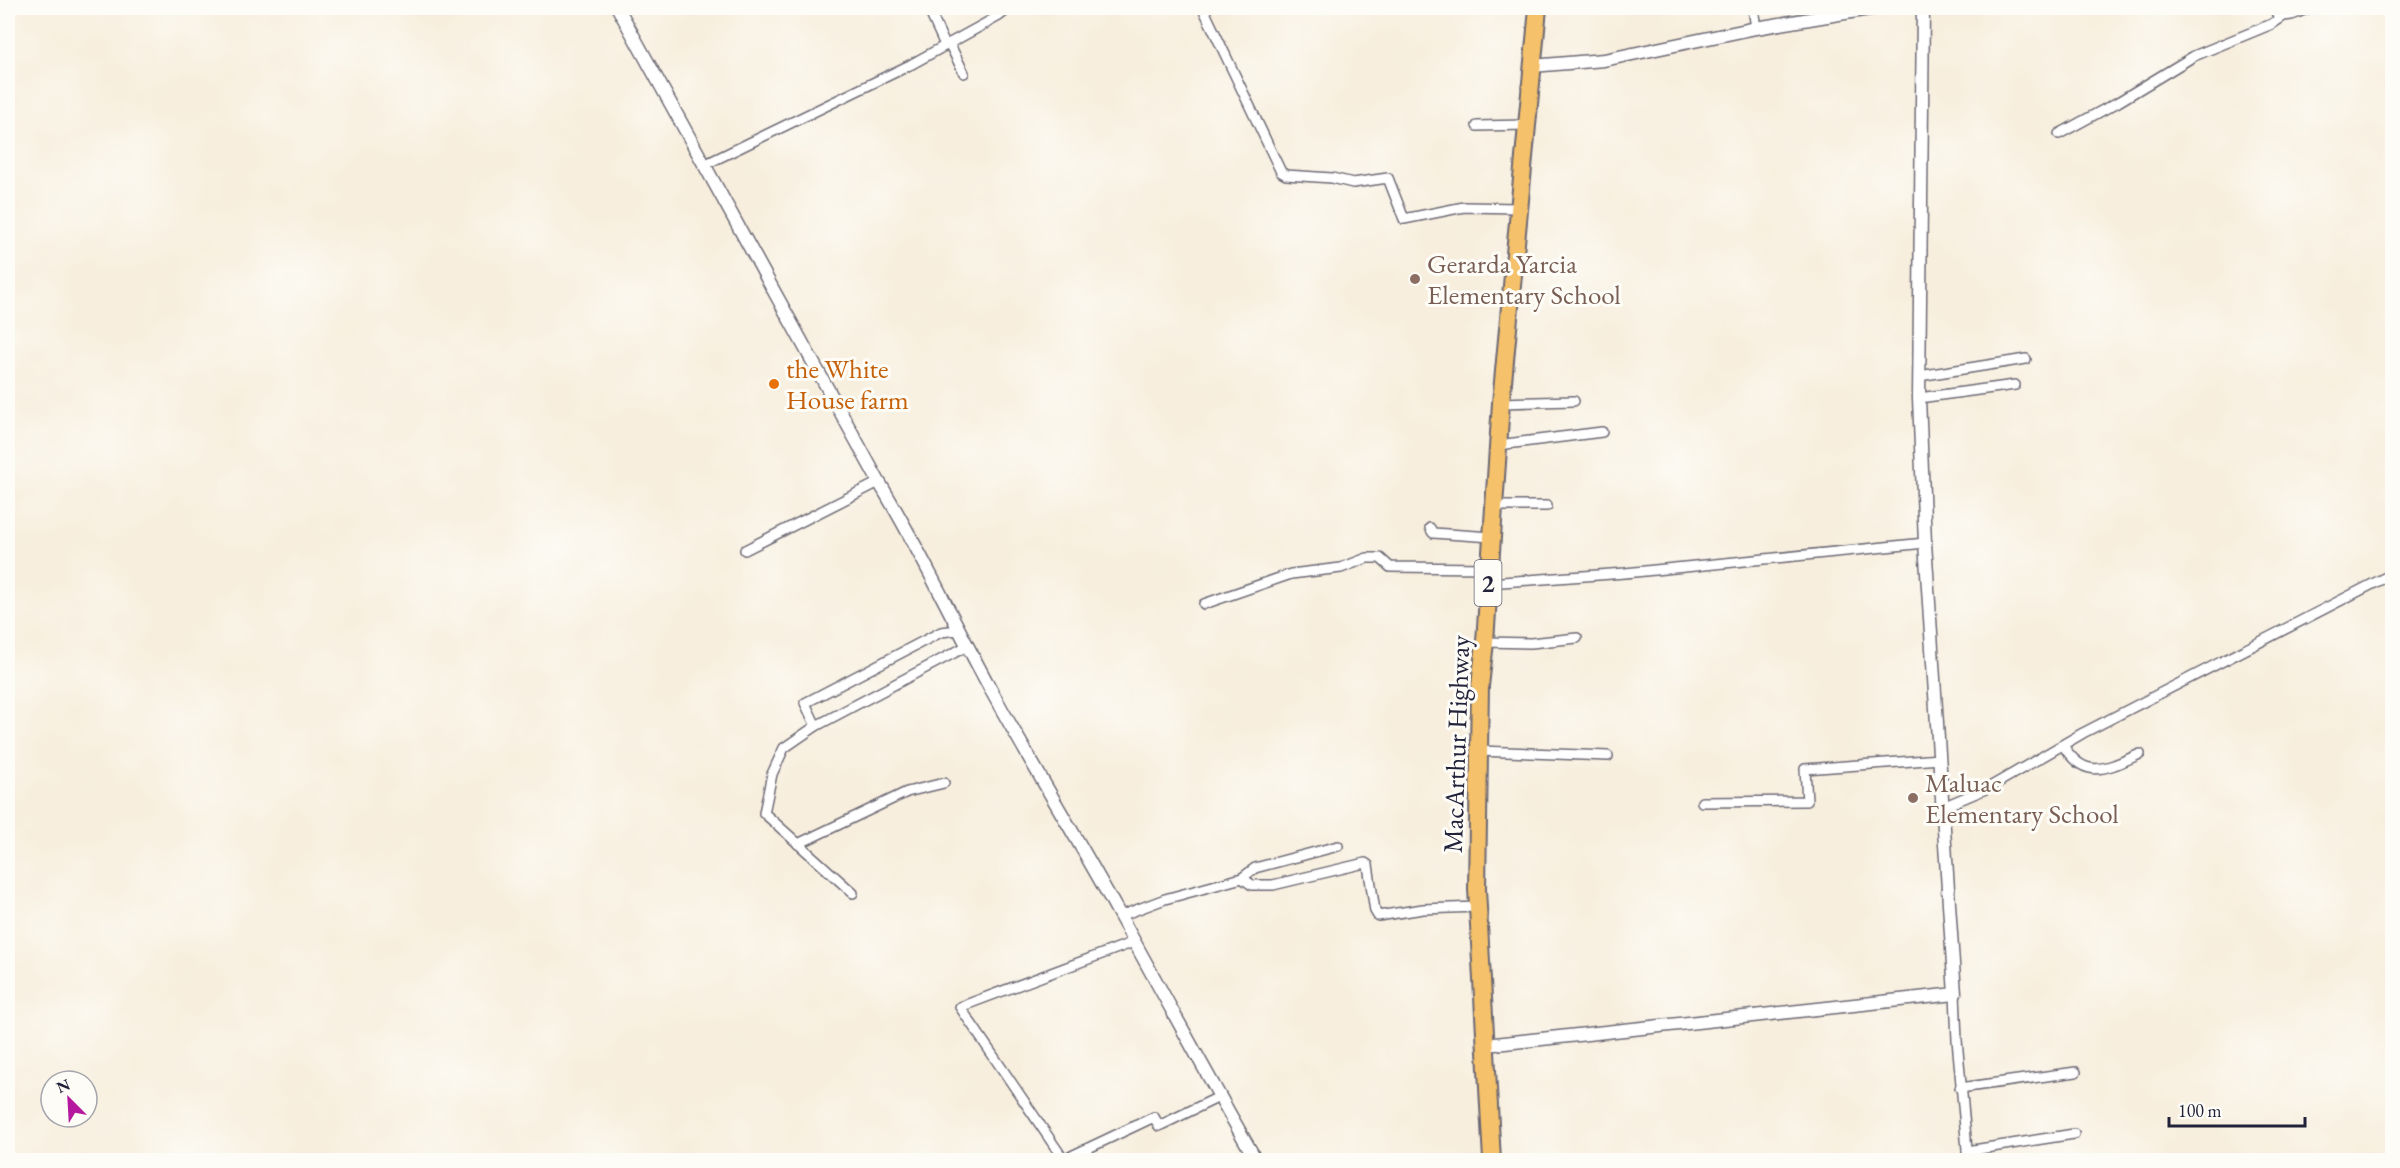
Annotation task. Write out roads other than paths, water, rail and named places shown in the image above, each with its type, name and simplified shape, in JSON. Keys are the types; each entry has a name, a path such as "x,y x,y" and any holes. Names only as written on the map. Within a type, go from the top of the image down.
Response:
{"highway":[{"name":"MacArthur Highway","path":"1492,1161 1478,907 1480,686 1501,402 1538,8"}],"street":[{"path":"618,8 879,482 901,517 958,630 1256,1161"},
{"path":"928,8 964,73"},
{"path":"704,165 910,65 999,16 1009,8"},
{"path":"1203,8 1281,172 1286,175 1332,178 1353,183 1388,178 1404,219 1464,207 1519,208"},
{"path":"1753,8 1756,28"},
{"path":"1532,66 1604,60 1756,28 1875,8"},
{"path":"1923,8 1919,398 1924,543 1944,807 1960,1088 1967,1156 2074,1134"},
{"path":"2274,8 2277,14 2282,16 2292,15 2309,8"},
{"path":"2059,134 2118,102 2194,56 2272,24 2282,16"},
{"path":"1477,126 1527,126"},
{"path":"1919,376 2026,359"},
{"path":"1919,398 2015,385"},
{"path":"1501,402 1574,401"},
{"path":"1498,445 1602,432"},
{"path":"745,550 879,482"},
{"path":"1494,506 1547,506"},
{"path":"1430,528 1433,533 1492,537"},
{"path":"1204,604 1291,574 1341,568 1374,556 1390,567 1488,575 1625,573 1924,543"},
{"path":"1944,807 1990,787 2063,745 2392,574"},
{"path":"816,726 805,703 941,632 958,630"},
{"path":"1485,642 1531,642 1577,638"},
{"path":"853,892 764,813 772,774 784,748 816,726 967,646"},
{"path":"2063,745 2072,758 2091,769 2109,768 2140,754"},
{"path":"1479,751 1608,756"},
{"path":"1702,802 1807,801 1805,769 1940,759"},
{"path":"798,844 907,792 944,783"},
{"path":"1120,916 1165,899 1242,878 1255,868 1338,846"},
{"path":"1242,878 1252,885 1273,885 1362,862 1368,865 1375,911 1378,916 1432,908 1478,907"},
{"path":"1134,942 960,1007 1064,1160 1154,1117 1159,1126 1219,1097"},
{"path":"1486,1046 1955,994"},
{"path":"1960,1088 2076,1072"}],"place":[{"name":"Gerarda Yarcia Elementary School","path":"1415,279"},
{"name":"the White House farm","path":"774,384"},
{"name":"Maluac Elementary School","path":"1913,798"}]}
